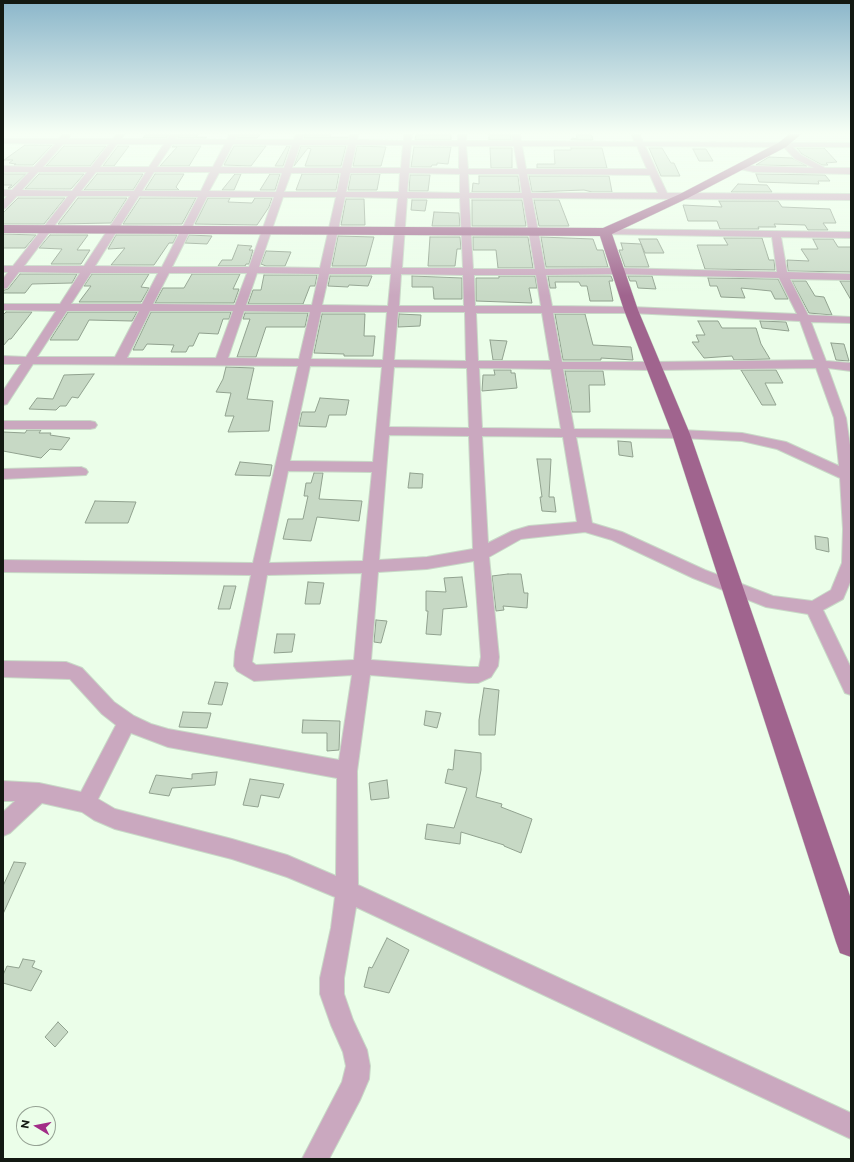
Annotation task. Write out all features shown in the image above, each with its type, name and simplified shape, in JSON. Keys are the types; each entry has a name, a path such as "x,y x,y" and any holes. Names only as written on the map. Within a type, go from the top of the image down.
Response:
{"main road":[{"path":"3,229 606,232 700,188"},
{"path":"606,232 617,271 631,310 681,434 848,932"}],"street":[{"path":"3,206 19,188"},
{"path":"3,286 79,188"},
{"path":"3,401 140,188"},
{"path":"119,361 207,188"},
{"path":"222,362 281,188"},
{"path":"342,188 260,569 244,652 243,666 254,673 362,667 478,675 485,672 489,666 490,657 481,554 465,188"},
{"path":"315,1159 351,1091 356,1079 358,1066 355,1050 343,1025 332,994 332,978 342,928 347,891 348,771 362,667 403,188"},
{"path":"525,188 585,527"},
{"path":"660,188 664,196"},
{"path":"3,193 851,197"},
{"path":"606,232 851,235"},
{"path":"3,566 260,569 370,567 427,563 481,554 517,535 529,532 585,527 617,536 699,574 772,602 814,608 837,594 850,563 847,475 840,418 804,316 782,274 776,234"},
{"path":"3,269 468,272 617,271 851,276"},
{"path":"3,307 631,310 804,316 851,320"},
{"path":"3,360 654,366 820,364 851,367"},
{"path":"3,425 90,425"},
{"path":"382,431 681,434 742,437 772,443 795,451 847,475"},
{"path":"282,466 379,467"},
{"path":"3,474 81,472"},
{"path":"814,608 851,687"},
{"path":"3,669 66,670 76,673 108,708 127,722 148,732 168,738 348,771"},
{"path":"86,803 127,722"},
{"path":"3,791 39,794 86,803 102,814 115,819 232,849 286,866 347,891 851,1126"},
{"path":"3,826 39,794"}],"building":[{"path":"26,188 72,188 71,189"},
{"path":"85,188 134,188 133,190 84,190"},
{"path":"146,188 177,188 179,190 145,190"},
{"path":"223,188 235,188 234,190 222,190"},
{"path":"261,188 276,188 275,190 260,190"},
{"path":"297,188 336,188 336,190 296,190"},
{"path":"348,188 377,188 377,190 348,190"},
{"path":"409,188 428,188 428,191 409,191"},
{"path":"472,188 520,188 520,192 472,192"},
{"path":"531,188 611,188 612,192 592,192 584,190 532,192"},
{"path":"734,188 769,188 772,192 731,192"},
{"path":"18,198 65,198 44,224 3,224 3,213"},
{"path":"78,198 127,198 111,223 58,224"},
{"path":"140,198 196,198 182,224 123,224"},
{"path":"208,198 230,198 228,202 252,203 255,198 272,198 269,207 257,225 195,224"},
{"path":"346,199 364,199 365,225 341,225"},
{"path":"412,200 427,200 425,211 411,210"},
{"path":"472,200 522,200 526,226 472,226"},
{"path":"534,200 559,200 569,226 539,226"},
{"path":"719,201 778,201 782,207 830,209 836,223 823,223 828,230 808,230 805,225 774,224 776,227 758,227 759,229 720,229 717,221 688,221 683,205 722,207"},
{"path":"434,212 459,213 460,226 432,226"},
{"path":"3,234 36,235 25,248 3,248"},
{"path":"50,235 88,235 77,250 90,250 81,264 51,264 62,249 39,248"},
{"path":"116,235 177,235 173,243 169,243 154,265 111,265 125,248 108,249"},
{"path":"189,235 212,236 207,244 185,243"},
{"path":"338,236 374,237 366,266 332,266"},
{"path":"430,237 460,237 461,249 457,249 455,266 428,266"},
{"path":"473,237 528,237 533,268 498,268 496,250 473,250"},
{"path":"541,237 593,239 597,250 603,250 608,267 546,267"},
{"path":"724,238 762,238 769,260 774,260 775,270 705,269 697,245 728,245"},
{"path":"639,239 657,239 664,253 645,253"},
{"path":"813,239 833,239 838,247 851,247 851,272 788,271 787,260 809,261 801,249 818,249"},
{"path":"621,243 641,244 649,267 625,267 619,250 623,250"},
{"path":"238,245 252,246 249,250 253,250 249,264 246,264 245,266 218,266 222,260 232,260"},
{"path":"266,251 291,252 285,266 266,266 261,264"},
{"path":"20,274 77,274 72,283 32,284 25,293 3,293 4,290 8,289"},
{"path":"92,274 149,274 141,287 149,288 141,302 79,302 91,286 84,286"},
{"path":"192,274 240,274 233,289 239,289 234,303 155,303 163,288 184,288"},
{"path":"264,275 317,275 315,286 310,286 303,304 248,304 253,290 261,290"},
{"path":"330,276 372,276 368,286 349,285 348,287 328,286"},
{"path":"412,276 462,278 462,299 434,299 433,287 412,287"},
{"path":"499,276 535,276 537,288 529,288 532,303 476,301 476,278 499,278"},
{"path":"548,276 611,276 613,281 609,281 613,301 590,301 587,286 581,286 579,282 555,282 556,288 550,288"},
{"path":"628,276 652,276 656,289 638,288 636,281 630,281"},
{"path":"708,278 778,279 788,299 775,299 771,291 741,288 745,298 721,297 717,286 710,286"},
{"path":"792,281 806,281 815,296 824,297 832,315 809,313"},
{"path":"840,281 851,281 851,300"},
{"path":"6,312 32,312 11,339 9,339 3,346 3,315"},
{"path":"68,312 137,312 132,321 89,320 78,340 50,340"},
{"path":"151,312 231,312 229,319 223,319 218,334 199,333 193,346 189,346 186,352 171,352 174,345 147,344 143,350 133,350"},
{"path":"245,313 308,313 305,327 266,327 256,357 237,357 250,319 243,319"},
{"path":"322,314 365,314 364,336 375,336 373,356 344,356 344,354 314,353"},
{"path":"399,314 421,315 420,326 398,327"},
{"path":"555,314 585,314 593,345 631,347 633,360 601,358 601,360 563,360"},
{"path":"698,321 718,321 722,328 756,328 761,344 770,359 734,360 732,356 704,358 692,342 699,342 696,335 705,335"},
{"path":"760,321 786,322 789,331 762,328"},
{"path":"490,340 507,341 502,360 493,360"},
{"path":"831,343 844,344 849,361 836,360"},
{"path":"226,367 254,368 247,399 273,401 269,431 228,432 234,416 225,416 231,393 216,392 223,379"},
{"path":"494,370 511,370 511,373 515,373 517,388 482,391 483,375 495,375"},
{"path":"741,370 776,370 783,383 765,383 776,405 762,405"},
{"path":"565,371 603,371 605,385 589,385 590,412 572,412"},
{"path":"94,374 78,398 72,397 66,406 60,406 56,410 29,409 37,398 53,399 64,375"},
{"path":"320,398 349,400 346,415 329,415 326,427 299,426 302,412 315,412"},
{"path":"27,430 41,430 39,433 51,433 50,435 70,438 61,450 50,449 41,458 3,451 3,432 25,433"},
{"path":"618,441 631,442 633,457 619,455"},
{"path":"537,459 551,459 549,497 554,497 556,512 542,511 540,497 542,497"},
{"path":"240,462 272,465 270,476 235,475"},
{"path":"314,473 323,473 319,499 362,501 359,521 317,517 311,541 283,539 288,519 303,519 308,496 304,496 306,483 311,483"},
{"path":"410,473 423,474 422,488 408,488"},
{"path":"95,501 136,502 128,523 85,523"},
{"path":"815,536 828,538 829,552 816,549"},
{"path":"521,574 524,593 528,593 527,608 503,606 504,610 496,611 492,576"},
{"path":"462,577 467,607 443,609 441,635 426,634 428,611 426,611 426,591 446,592 444,578"},
{"path":"308,582 324,583 320,604 305,604"},
{"path":"224,586 236,586 230,609 218,609"},
{"path":"376,620 387,621 381,643 374,642"},
{"path":"277,634 295,634 292,652 274,653"},
{"path":"215,682 228,683 222,705 208,704"},
{"path":"484,688 499,690 495,735 479,735 479,720"},
{"path":"426,711 441,713 437,728 424,725"},
{"path":"183,712 211,713 207,728 179,727"},
{"path":"303,720 340,721 339,750 327,751 327,733 302,733"},
{"path":"455,750 481,753 481,770 476,797 502,804 501,807 532,819 521,853 504,845 461,832 460,844 425,839 427,824 454,828 467,788 445,783 448,769 453,770"},
{"path":"217,772 215,785 172,788 169,796 149,793 156,775 192,779 192,774"},
{"path":"250,779 284,784 279,798 261,795 258,807 243,805"},
{"path":"387,780 389,798 371,800 369,783"},
{"path":"14,862 26,863 3,914 3,886"},
{"path":"387,938 409,950 389,993 364,987 369,967 372,968"},
{"path":"23,959 35,961 32,967 42,971 31,991 3,983 3,975 7,966 19,968"},
{"path":"58,1022 68,1032 55,1047 45,1037"}]}
